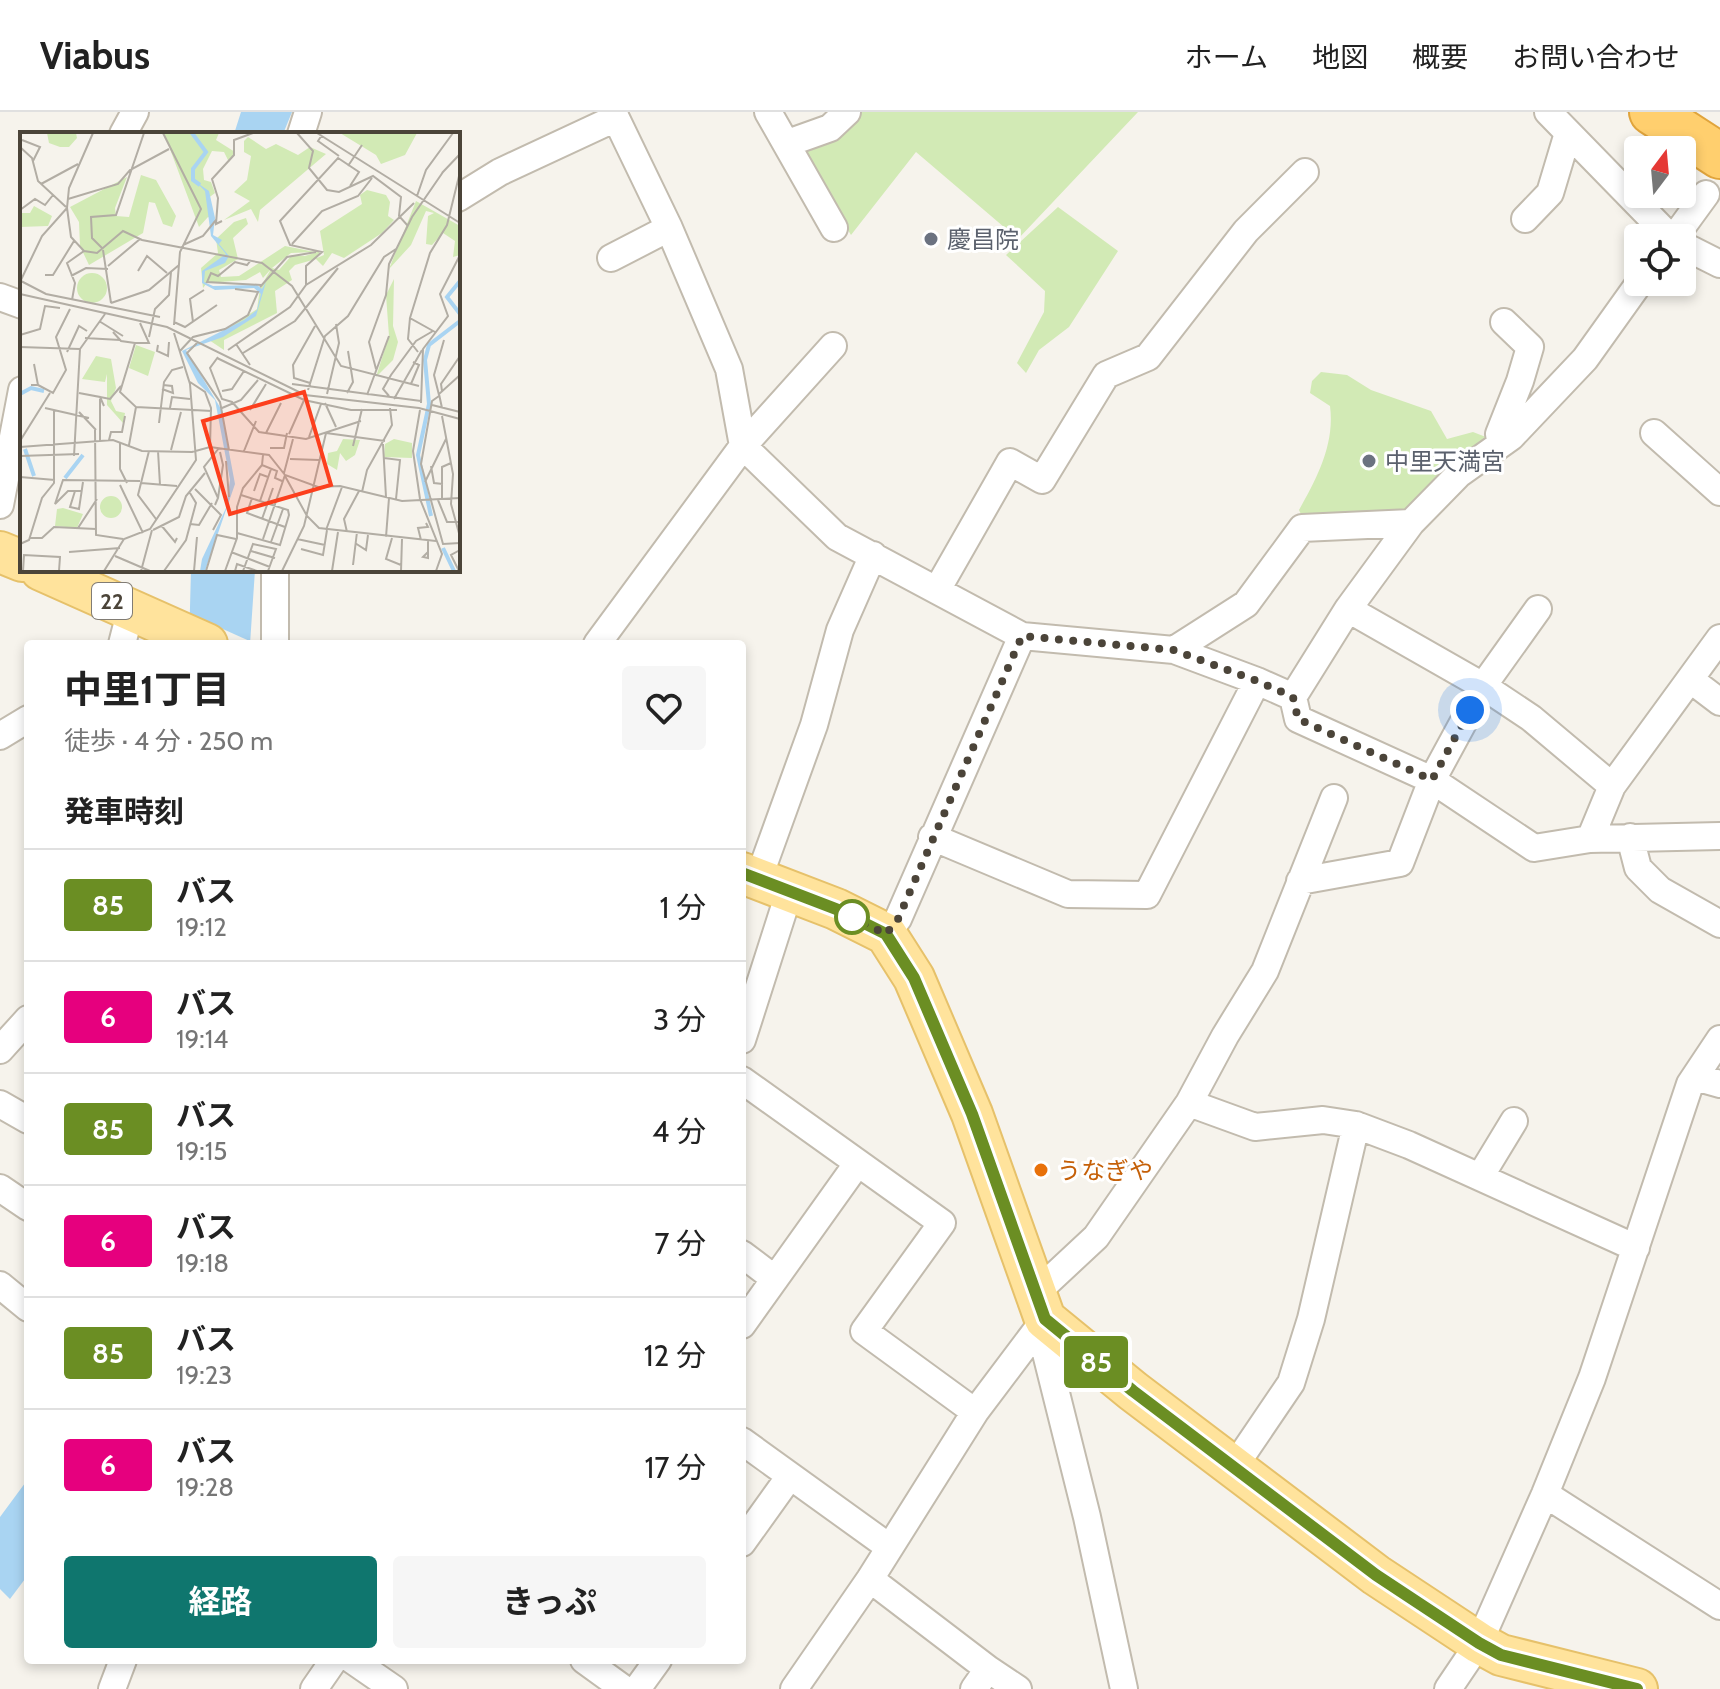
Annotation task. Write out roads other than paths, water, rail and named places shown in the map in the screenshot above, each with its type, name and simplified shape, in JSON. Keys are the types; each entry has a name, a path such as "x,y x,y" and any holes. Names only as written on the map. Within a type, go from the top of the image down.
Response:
{"highway":[{"path":"1652,112 1713,175"}],"main road":[{"path":"0,552 20,560"},
{"name":"22","path":"44,572 126,627 194,638"},
{"path":"763,882 836,909 886,934 914,978 972,1114 1041,1305 1133,1391 1376,1575 1479,1643 1501,1655 1637,1689"}],"street":[{"path":"124,132 135,112"},
{"path":"302,132 308,112"},
{"path":"768,112 834,228"},
{"path":"788,143 830,128 847,112"},
{"path":"1548,112 1658,224"},
{"path":"460,197 500,172 614,115 669,228 729,369 743,446 837,537 1022,636 1174,650 1293,697"},
{"path":"1525,219 1550,193 1568,133"},
{"path":"937,590 1010,462 1042,480 1106,375 1148,357 1246,231 1305,172"},
{"path":"1681,224 1713,175"},
{"path":"611,258 669,228"},
{"path":"1696,252 1720,264"},
{"path":"1630,296 1585,359 1504,442 1459,474 1411,523 1348,609 1293,697 1298,719 1432,780 1534,848 1590,839 1720,836"},
{"path":"0,297 20,304"},
{"path":"1504,322 1530,347 1499,434 1504,442"},
{"path":"600,640 743,446 833,346"},
{"path":"0,505 20,400"},
{"path":"1654,433 1720,492"},
{"path":"1174,650 1246,604 1302,528 1411,523"},
{"path":"746,1010 763,882 814,725 840,630 873,555"},
{"path":"275,572 275,640"},
{"path":"1348,609 1483,686 1531,718 1612,786"},
{"path":"1300,881 1400,863 1432,780 1483,686 1538,609"},
{"path":"886,934 898,919 1022,636"},
{"path":"1590,839 1612,786 1720,638"},
{"path":"1691,680 1720,702"},
{"path":"932,837 1068,894 1147,895 1257,681"},
{"path":"0,736 24,721"},
{"path":"794,1689 870,1579 1041,1305 1096,1237 1189,1103 1265,971 1334,798"},
{"path":"1630,837 1638,868 1660,890 1720,924"},
{"path":"0,1050 24,1026"},
{"path":"1448,1689 1479,1643 1545,1494 1592,1378 1690,1084 1708,1080 1720,1039"},
{"path":"746,1083 942,1223 864,1331 975,1412"},
{"path":"1189,1103 1255,1127 1323,1120 1356,1125 1409,1145 1636,1248"},
{"path":"0,1104 24,1118"},
{"path":"1480,1177 1514,1121"},
{"path":"1234,1467 1291,1383 1311,1319 1356,1125"},
{"path":"746,1319 857,1164"},
{"path":"0,1188 24,1204"},
{"path":"746,1257 775,1279"},
{"path":"0,1285 24,1305"},
{"path":"1041,1305 1043,1341 1087,1517 1124,1689"},
{"path":"746,1444 889,1547"},
{"path":"746,1537 790,1476"},
{"path":"1545,1494 1720,1606"},
{"path":"870,1579 981,1679 1018,1689"},
{"path":"112,1689 121,1664"},
{"path":"314,1689 331,1664"},
{"path":"358,1664 394,1689"},
{"path":"590,1664 624,1689"},
{"path":"637,1689 655,1664"}],"water":[{"path":"241,112 292,112 284,132 235,132"},
{"path":"191,572 255,572 250,640 189,640"},
{"path":"24,1484 24,1580 10,1599 0,1589 0,1517"}],"place":[{"name":"慶昌院","path":"931,239"},
{"name":"中里天満宮","path":"1369,461"},
{"name":"うなぎや","path":"1041,1170"}]}
